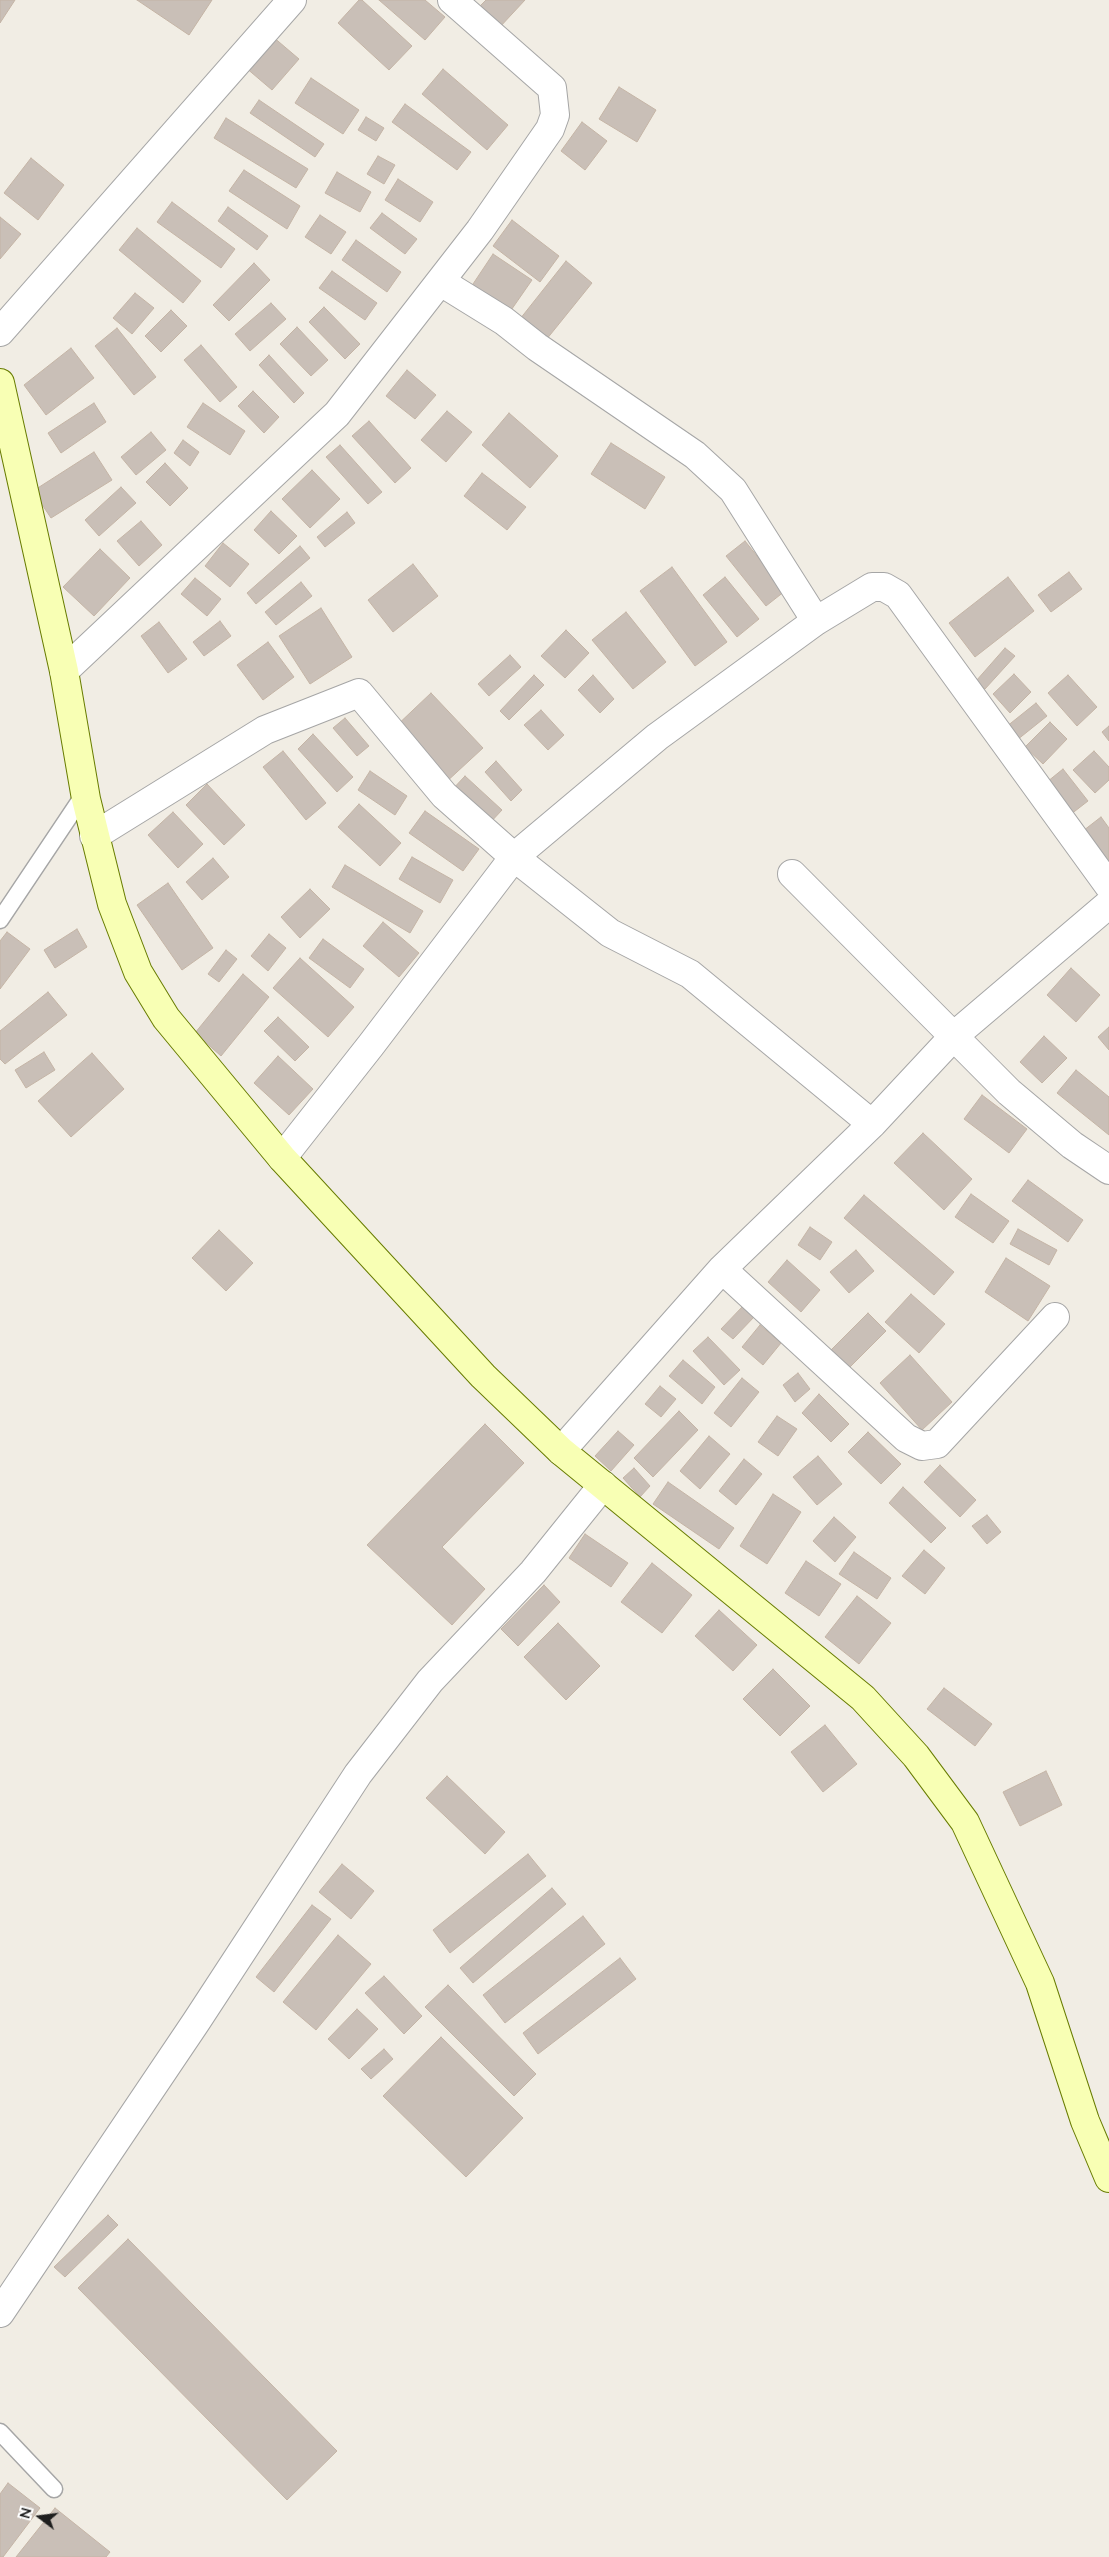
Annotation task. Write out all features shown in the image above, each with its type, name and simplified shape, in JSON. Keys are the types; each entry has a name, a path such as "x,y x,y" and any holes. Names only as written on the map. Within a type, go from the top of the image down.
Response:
{"street":[{"path":"0,332 292,0"},
{"path":"64,671 337,414 441,282 550,129 555,115 552,88 452,0"},
{"path":"441,282 504,321 545,352 695,455 733,490 816,621"},
{"path":"0,383 64,671 85,796 112,904 138,972 166,1018 282,1158 483,1376 561,1450 863,1698 916,1756 965,1822 1040,1983 1085,2121 1109,2178"},
{"path":"282,1158 371,1045 514,857 657,737 816,621 872,587 884,586 898,595 1109,886"},
{"path":"94,833 266,730 359,693 444,795 514,857 610,933 690,974 872,1124"},
{"path":"792,874 955,1035 1009,1092 1072,1145 1109,1170"},
{"path":"561,1450 722,1269 872,1124 955,1035 1109,904"},
{"path":"722,1269 906,1438 922,1446 937,1444 1055,1317"},
{"path":"0,2313 196,2022 358,1774 430,1681 533,1572 603,1485"}],"lane":[{"path":"0,920 85,796"},
{"path":"0,2432 54,2488"}],"building":[{"path":"0,0 15,0 0,23"},
{"path":"137,0 212,0 189,35"},
{"path":"359,0 362,0 412,46 389,70 338,23"},
{"path":"379,0 425,0 445,17 425,40"},
{"path":"486,0 525,0 499,28 478,8"},
{"path":"272,36 299,59 272,90 245,67"},
{"path":"443,69 508,125 487,150 422,94"},
{"path":"311,78 359,110 343,134 295,103"},
{"path":"619,87 656,110 637,142 599,119"},
{"path":"259,100 324,144 315,157 250,113"},
{"path":"405,104 471,152 457,170 392,122"},
{"path":"366,117 384,128 376,141 358,130"},
{"path":"226,118 308,169 296,188 214,138"},
{"path":"582,122 607,141 585,170 561,151"},
{"path":"378,156 395,165 384,184 367,174"},
{"path":"31,158 64,185 38,220 4,193"},
{"path":"244,170 300,206 287,229 229,191"},
{"path":"337,172 371,192 360,212 325,193"},
{"path":"398,179 433,202 420,222 385,200"},
{"path":"172,202 235,249 221,268 157,222"},
{"path":"228,207 268,236 257,250 218,221"},
{"path":"382,213 417,239 405,254 370,228"},
{"path":"320,215 346,232 331,254 305,237"},
{"path":"0,217 21,234 0,259"},
{"path":"512,220 559,256 540,282 493,246"},
{"path":"137,228 201,281 183,303 119,250"},
{"path":"356,240 401,272 387,292 342,260"},
{"path":"493,254 532,280 507,316 469,290"},
{"path":"566,261 592,283 546,340 520,319"},
{"path":"254,263 270,280 229,321 213,305"},
{"path":"332,271 377,303 365,320 319,288"},
{"path":"135,293 154,308 132,334 113,318"},
{"path":"271,303 286,319 250,351 235,334"},
{"path":"324,307 360,344 345,359 309,322"},
{"path":"171,310 187,326 161,352 145,336"},
{"path":"297,327 328,360 311,376 280,344"},
{"path":"117,328 156,377 134,395 95,346"},
{"path":"201,345 237,387 220,402 184,360"},
{"path":"71,348 94,378 46,415 24,385"},
{"path":"269,355 304,393 294,403 259,365"},
{"path":"407,370 436,395 415,419 386,396"},
{"path":"253,391 279,417 264,433 238,406"},
{"path":"94,403 106,422 61,453 48,433"},
{"path":"203,403 245,431 230,455 187,427"},
{"path":"447,411 472,432 446,462 421,440"},
{"path":"509,413 558,456 530,488 482,445"},
{"path":"369,421 411,468 395,483 352,436"},
{"path":"151,432 166,450 136,475 121,457"},
{"path":"183,440 199,452 190,466 174,453"},
{"path":"611,443 665,477 645,509 591,474"},
{"path":"340,445 382,492 368,504 326,457"},
{"path":"94,452 112,480 51,518 33,491"},
{"path":"165,463 188,488 170,506 146,482"},
{"path":"312,470 340,499 310,528 282,499"},
{"path":"482,473 526,507 507,530 464,496"},
{"path":"121,487 136,503 99,536 85,520"},
{"path":"271,511 297,536 279,554 254,530"},
{"path":"347,512 355,523 325,547 317,537"},
{"path":"141,521 162,545 139,566 117,541"},
{"path":"745,541 785,591 766,606 726,556"},
{"path":"223,543 249,564 230,587 205,566"},
{"path":"300,546 310,558 256,604 247,593"},
{"path":"100,549 130,578 94,616 63,587"},
{"path":"413,564 438,596 393,632 368,600"},
{"path":"672,567 727,642 695,666 640,591"},
{"path":"1069,572 1082,589 1051,612 1038,595"},
{"path":"725,577 759,619 737,637 703,595"},
{"path":"1008,577 1034,611 975,657 949,623"},
{"path":"195,578 221,599 207,616 181,594"},
{"path":"301,582 312,596 276,625 265,612"},
{"path":"321,608 352,657 310,684 279,636"},
{"path":"626,612 666,662 633,689 592,640"},
{"path":"220,621 231,636 204,656 193,642"},
{"path":"159,622 187,659 168,673 141,636"},
{"path":"566,630 589,653 565,678 541,656"},
{"path":"268,642 294,677 263,700 237,665"},
{"path":"1005,648 1015,656 985,689 976,681"},
{"path":"510,655 521,667 489,696 478,684"},
{"path":"1014,674 1031,692 1010,713 993,694"},
{"path":"534,675 544,685 509,720 500,711"},
{"path":"593,675 614,699 600,713 578,690"},
{"path":"1068,675 1097,707 1077,726 1048,693"},
{"path":"431,693 483,748 444,784 393,729"},
{"path":"1036,703 1047,716 1017,740 1006,727"},
{"path":"541,710 564,735 548,750 524,725"},
{"path":"345,718 369,746 357,756 333,728"},
{"path":"1050,722 1067,739 1043,764 1025,747"},
{"path":"1109,726 1109,741 1102,732"},
{"path":"313,734 353,777 337,792 298,749"},
{"path":"283,751 326,803 306,820 263,767"},
{"path":"1094,751 1109,767 1109,780 1095,793 1073,770"},
{"path":"496,761 522,790 511,801 485,772"},
{"path":"1063,769 1088,801 1066,818 1042,786"},
{"path":"370,771 407,796 395,815 358,790"},
{"path":"465,776 502,810 488,825 451,791"},
{"path":"207,784 245,825 224,845 186,805"},
{"path":"359,804 401,843 380,866 338,827"},
{"path":"425,811 479,849 463,871 409,833"},
{"path":"173,812 203,844 178,868 148,835"},
{"path":"1101,817 1109,828 1109,867 1079,834"},
{"path":"412,857 453,880 440,903 399,879"},
{"path":"213,858 229,877 202,900 186,882"},
{"path":"345,865 423,911 410,933 332,887"},
{"path":"168,883 213,948 182,970 137,905"},
{"path":"310,889 330,909 300,938 281,917"},
{"path":"383,922 419,953 399,977 363,946"},
{"path":"77,929 87,947 55,968 44,950"},
{"path":"7,932 30,949 0,989 0,941"},
{"path":"269,934 286,948 268,971 251,956"},
{"path":"323,939 364,969 350,988 309,958"},
{"path":"226,950 237,959 219,982 208,974"},
{"path":"300,958 354,1007 328,1037 273,988"},
{"path":"1071,968 1100,995 1076,1022 1047,995"},
{"path":"243,974 269,997 221,1056 195,1033"},
{"path":"48,992 67,1015 5,1064 0,1059 0,1031"},
{"path":"278,1017 309,1047 295,1061 264,1031"},
{"path":"1109,1027 1109,1050 1098,1037"},
{"path":"1044,1036 1067,1058 1042,1083 1020,1062"},
{"path":"44,1052 55,1070 26,1088 15,1070"},
{"path":"92,1053 124,1089 71,1137 38,1101"},
{"path":"278,1056 313,1089 289,1115 254,1083"},
{"path":"1076,1070 1109,1097 1109,1135 1057,1093"},
{"path":"982,1095 1027,1129 1009,1153 964,1119"},
{"path":"923,1133 972,1179 944,1210 894,1163"},
{"path":"1028,1180 1083,1220 1068,1242 1012,1201"},
{"path":"971,1194 1009,1221 993,1243 955,1217"},
{"path":"864,1195 954,1272 934,1295 844,1218"},
{"path":"810,1227 832,1242 820,1260 798,1245"},
{"path":"1018,1229 1057,1250 1049,1265 1010,1244"},
{"path":"219,1230 253,1263 226,1291 192,1258"},
{"path":"856,1250 874,1271 849,1293 830,1272"},
{"path":"1006,1258 1050,1286 1028,1321 985,1292"},
{"path":"787,1260 820,1290 801,1312 768,1282"},
{"path":"911,1294 945,1324 919,1353 885,1322"},
{"path":"744,1305 755,1316 733,1339 721,1329"},
{"path":"868,1313 886,1331 841,1376 823,1358"},
{"path":"760,1325 781,1343 763,1365 742,1347"},
{"path":"708,1337 740,1370 724,1385 693,1351"},
{"path":"910,1355 952,1402 922,1430 880,1383"},
{"path":"683,1360 715,1387 702,1404 669,1376"},
{"path":"798,1373 810,1389 795,1402 783,1385"},
{"path":"742,1378 759,1392 731,1427 714,1413"},
{"path":"660,1386 676,1399 661,1417 645,1404"},
{"path":"819,1394 849,1424 831,1442 802,1413"},
{"path":"679,1411 698,1430 653,1477 634,1458"},
{"path":"777,1416 797,1429 778,1456 758,1442"},
{"path":"485,1424 524,1463 442,1547 485,1589 452,1625 367,1545"},
{"path":"618,1431 634,1445 611,1471 595,1456"},
{"path":"868,1432 901,1464 881,1484 848,1452"},
{"path":"709,1436 730,1454 700,1489 680,1471"},
{"path":"818,1456 842,1484 817,1505 793,1477"},
{"path":"744,1459 762,1474 736,1505 719,1491"},
{"path":"940,1465 976,1500 960,1517 924,1482"},
{"path":"634,1468 650,1486 640,1497 623,1478"},
{"path":"668,1482 734,1528 719,1549 653,1504"},
{"path":"903,1487 946,1528 931,1543 889,1503"},
{"path":"773,1494 801,1512 767,1564 740,1546"},
{"path":"987,1515 1001,1532 987,1544 972,1526"},
{"path":"834,1517 856,1537 835,1562 813,1541"},
{"path":"585,1534 628,1563 611,1587 569,1558"},
{"path":"924,1550 945,1568 925,1594 902,1576"},
{"path":"854,1552 891,1578 877,1599 839,1574"},
{"path":"806,1561 841,1584 819,1616 785,1593"},
{"path":"652,1563 692,1595 662,1633 621,1602"},
{"path":"544,1585 560,1602 518,1646 501,1629"},
{"path":"857,1596 891,1623 859,1664 825,1637"},
{"path":"719,1610 757,1645 733,1671 695,1636"},
{"path":"558,1623 600,1666 566,1700 524,1657"},
{"path":"773,1669 810,1706 780,1736 743,1699"},
{"path":"944,1688 992,1724 975,1746 927,1709"},
{"path":"825,1725 857,1764 823,1792 791,1752"},
{"path":"1046,1771 1062,1805 1020,1826 1003,1792"},
{"path":"447,1776 505,1832 485,1854 426,1798"},
{"path":"528,1854 546,1876 450,1953 433,1930"},
{"path":"342,1864 374,1891 351,1919 319,1892"},
{"path":"552,1888 566,1904 473,1983 460,1968"},
{"path":"312,1905 331,1919 274,1992 256,1977"},
{"path":"583,1916 605,1944 505,2023 483,1995"},
{"path":"338,1935 371,1964 316,2030 283,2002"},
{"path":"620,1958 636,1979 538,2054 523,2033"},
{"path":"384,1976 422,2016 404,2034 365,1993"},
{"path":"448,1985 536,2074 514,2096 425,2007"},
{"path":"357,2009 378,2029 349,2059 328,2039"},
{"path":"441,2037 523,2118 466,2177 383,2096"},
{"path":"384,2049 393,2059 371,2079 361,2069"},
{"path":"108,2215 118,2225 65,2277 54,2267"},
{"path":"128,2239 337,2451 287,2500 78,2288"},
{"path":"8,2483 40,2508 3,2557 0,2557 0,2494"},
{"path":"55,2508 110,2552 106,2557 16,2557"}]}
